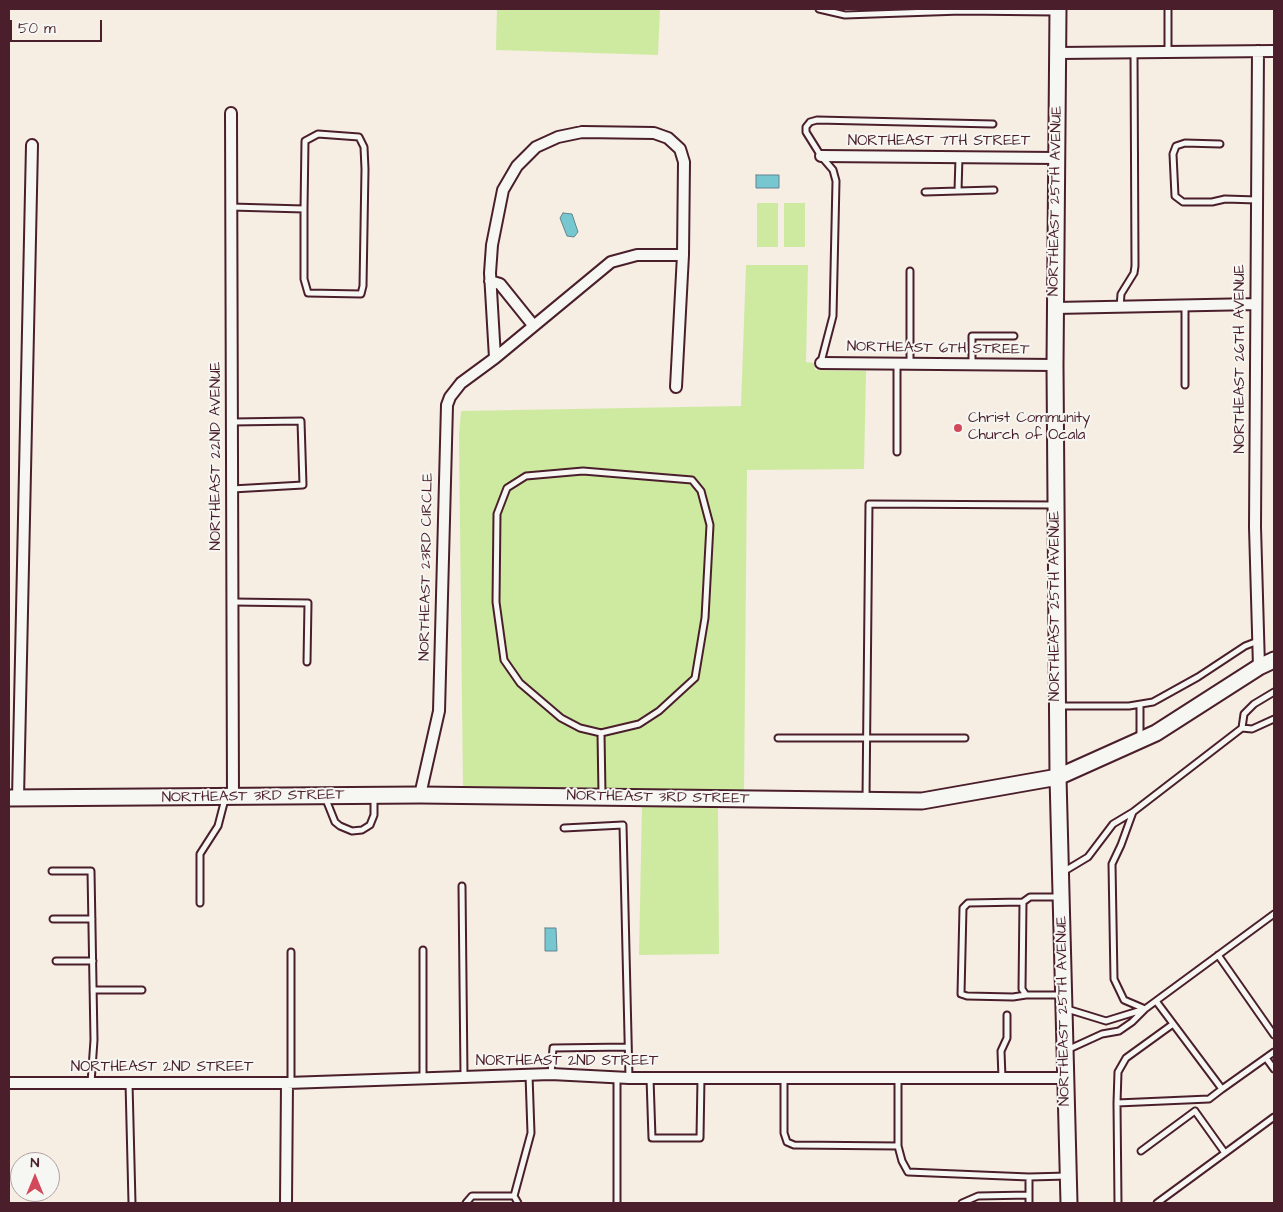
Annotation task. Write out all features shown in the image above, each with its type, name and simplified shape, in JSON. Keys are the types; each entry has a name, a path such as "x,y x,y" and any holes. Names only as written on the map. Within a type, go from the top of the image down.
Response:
{"street":[{"name":"NORTHEAST 25TH AVENUE","path":"1058,10 1055,308 1057,706 1069,1203"},
{"path":"1058,53 1274,50"},
{"name":"NORTHEAST 26TH AVENUE","path":"1258,51 1256,304 1259,667"},
{"name":"NORTHEAST 22ND AVENUE","path":"229,798 232,602 231,113"},
{"path":"495,358 490,281 492,245 503,190 509,177 536,147 558,137 582,132 654,133 668,138 680,149 684,162 683,256 676,387"},
{"path":"13,798 32,145"},
{"name":"NORTHEAST 7TH STREET","path":"821,156 1056,158"},
{"name":"NORTHEAST 23RD CIRCLE","path":"420,795 439,710 447,406 450,397 461,383 495,358 611,262 637,255 683,256"},
{"path":"490,281 500,284 534,325"},
{"path":"1055,308 1256,304"},
{"name":"NORTHEAST 6TH STREET","path":"821,363 1055,365"},
{"name":"NORTHEAST 3RD STREET","path":"13,798 229,798 420,795 922,801 1058,777 1156,733 1259,667 1274,660"},
{"name":"NORTHEAST 2ND STREET","path":"9,1083 289,1083 551,1074 628,1078 1065,1078"},
{"path":"286,1203 289,1083"}],"lane":[{"path":"820,9 845,15 856,12 934,10 1058,10"},
{"path":"1168,9 1168,52"},
{"path":"1120,307 1120,294 1134,273 1135,266 1134,52"},
{"path":"821,363 833,316 836,190 833,170 821,156 806,132 806,127 810,122 817,120 993,124"},
{"path":"318,134 359,137 364,147 365,169 363,286 361,294 308,293 304,279 304,209 305,141 318,134"},
{"path":"1220,144 1185,143 1176,146 1173,154 1175,196 1183,202 1212,202 1225,199 1256,200"},
{"path":"958,191 959,157"},
{"path":"925,192 994,190"},
{"path":"231,207 304,209"},
{"path":"910,271 910,364"},
{"path":"1185,305 1186,384"},
{"path":"972,364 972,336 1014,336"},
{"path":"897,364 897,452"},
{"path":"232,422 301,421 303,485 232,489"},
{"path":"583,471 692,480 701,491 710,525 705,618 694,678 659,711 639,724 601,733 580,728 561,718 520,682 504,660 496,602 497,514 507,488 526,476 583,471"},
{"path":"866,801 869,504 1056,505"},
{"path":"232,602 308,603 308,662"},
{"path":"1057,706 1140,705 1153,702 1198,677 1245,646 1258,641"},
{"path":"1242,728 1244,714 1254,704 1274,692"},
{"path":"1140,705 1140,740"},
{"path":"1060,874 1088,857 1113,824 1133,812 1242,728 1252,729 1274,719"},
{"path":"601,733 602,798"},
{"path":"778,738 965,738"},
{"path":"325,797 335,822 352,831 362,830 370,825 374,815 374,796"},
{"path":"200,903 200,854 218,826 229,798"},
{"path":"1133,812 1112,864 1114,979 1124,1000 1145,1009"},
{"path":"564,828 623,825 628,1078"},
{"path":"52,872 91,871 94,1040 91,1083"},
{"path":"462,886 464,1077"},
{"path":"1061,896 1030,897 1023,902 968,903 963,908 962,994 967,996 1013,997 1026,995 1063,1001 1090,1018 1106,1021 1145,1009"},
{"path":"1023,902 1022,989 1026,995"},
{"path":"1064,1052 1102,1034 1119,1031 1132,1022 1145,1009 1274,914"},
{"path":"53,919 92,919"},
{"path":"424,950 424,1078"},
{"path":"289,1083 291,952"},
{"path":"1218,955 1274,1034"},
{"path":"56,961 93,961"},
{"path":"93,990 142,990"},
{"path":"1156,1001 1222,1089"},
{"path":"1002,1078 1001,1051 1007,1038 1006,1015"},
{"path":"1118,1203 1118,1072 1126,1058 1173,1024"},
{"path":"551,1074 553,1048 628,1047"},
{"path":"1117,1103 1208,1099 1274,1052"},
{"path":"1266,1058 1274,1069"},
{"path":"518,1203 514,1196 531,1133 529,1075"},
{"path":"617,1077 617,1203"},
{"path":"650,1078 652,1138 700,1138 701,1078"},
{"path":"784,1078 784,1133 787,1142 794,1145 898,1146"},
{"path":"898,1078 898,1146 902,1161 908,1172 1029,1177 1068,1176"},
{"path":"129,1083 132,1203"},
{"path":"1141,1151 1195,1111 1197,1099"},
{"path":"1195,1111 1225,1153"},
{"path":"1157,1203 1274,1117"},
{"path":"1029,1177 1029,1203"},
{"path":"962,1203 978,1196 1029,1195"},
{"path":"466,1203 472,1196 514,1196"}],"green space":[{"path":"497,9 660,9 658,55 496,50"},
{"path":"757,203 778,203 778,247 757,247"},
{"path":"784,203 805,203 805,247 784,247"},
{"path":"746,265 808,265 806,362 814,363 815,370 866,371 864,469 747,470 744,792 463,789 459,435 461,411 741,406"},
{"path":"642,805 718,806 719,954 639,955"}],"water":[{"path":"756,175 779,175 779,188 756,188"},
{"path":"563,213 572,214 578,232 574,237 567,236 560,218"},
{"path":"545,928 556,928 557,951 545,951"}],"place":[{"name":"Christ Community Church of Ocala","path":"958,428"}]}
